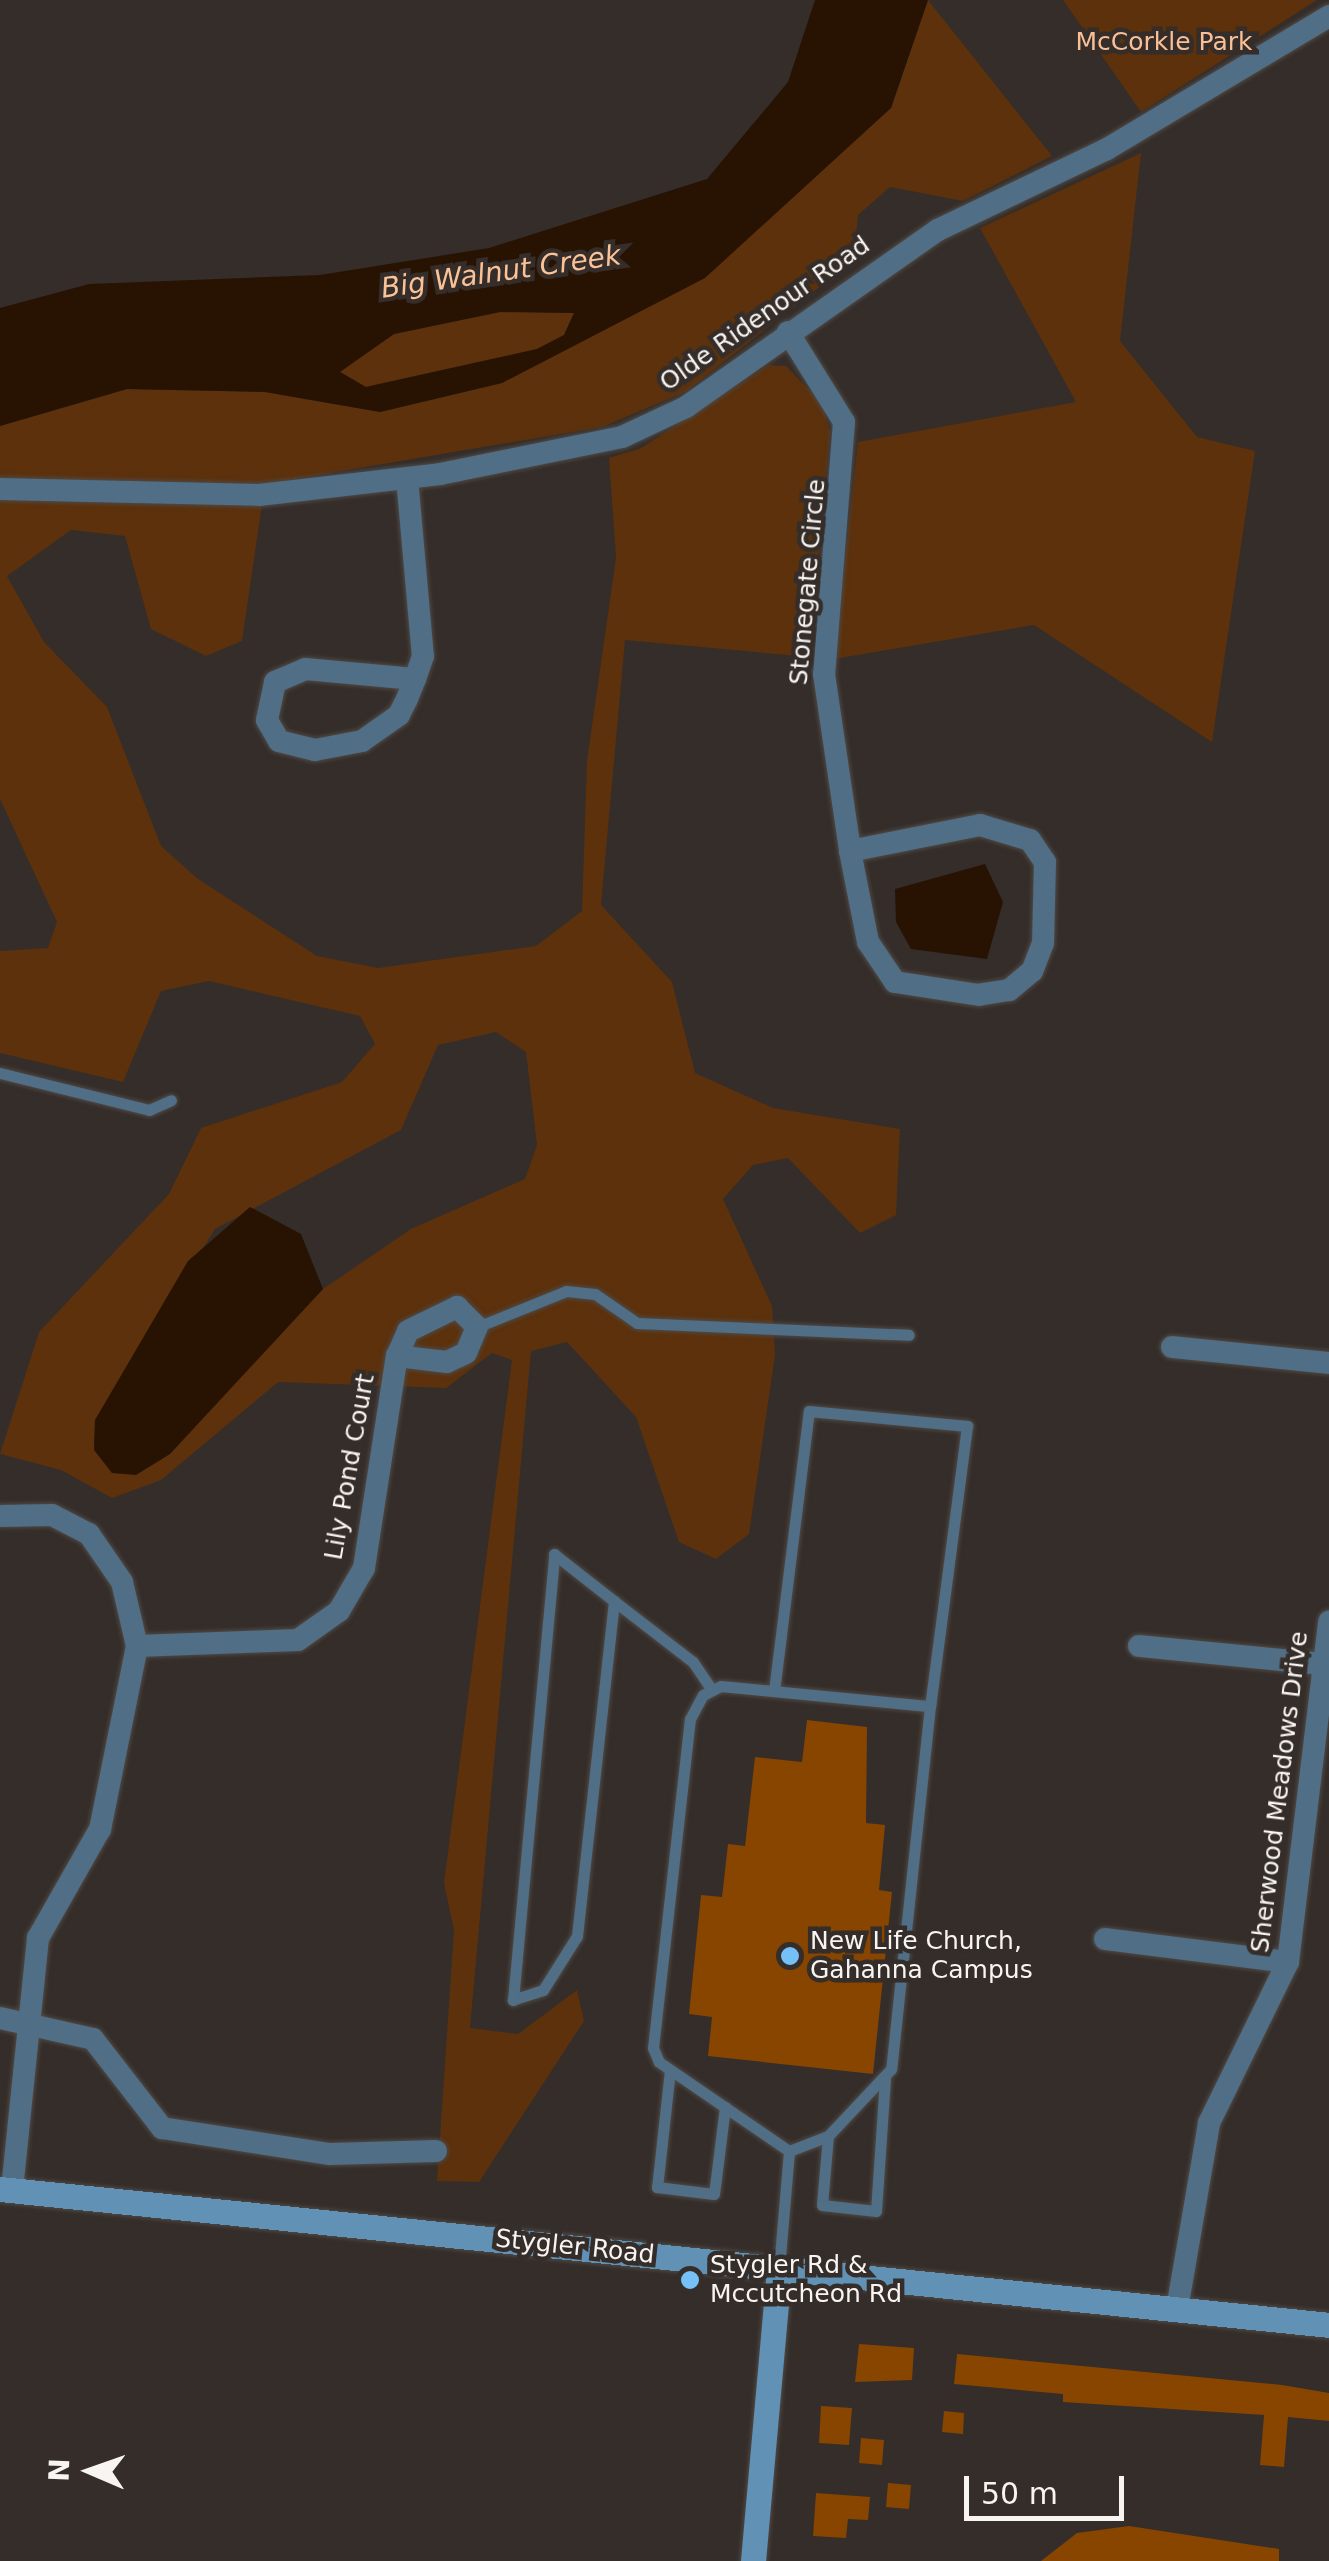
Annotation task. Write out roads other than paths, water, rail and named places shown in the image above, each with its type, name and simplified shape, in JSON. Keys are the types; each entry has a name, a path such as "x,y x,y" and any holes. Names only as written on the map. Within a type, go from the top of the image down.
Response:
{"main road":[{"name":"Stygler Road","path":"6,2190 1329,2325"},
{"path":"754,2561 779,2268"}],"street":[{"name":"Olde Ridenour Road","path":"0,489 202,499 407,478 622,437 686,407 938,230 1107,150 1329,16"},
{"name":"Stonegate Circle","path":"788,332 844,422 824,674 850,851 868,942 896,982 979,995 1009,990 1032,971 1049,888 1030,840 980,825 850,851"},
{"path":"407,478 422,638 416,679 399,715 347,746 288,745 266,720 274,682 305,668 416,679"},
{"name":"Lily Pond Court","path":"137,1646 298,1640 339,1611 364,1568 397,1356 408,1331 442,1308 470,1314 477,1327 466,1353 447,1362 397,1356"},
{"path":"1172,1347 1329,1363"},
{"path":"0,1516 52,1515 89,1534 122,1582 137,1646 105,1812 38,1938 6,2190"},
{"name":"Sherwood Meadows Drive","path":"1177,2309 1209,2123 1288,1962 1329,1621"},
{"path":"1139,1646 1324,1664"},
{"path":"1105,1939 1288,1962"},
{"path":"0,2018 26,2019 93,2039 162,2128 330,2154 436,2151"}],"lane":[{"path":"0,1073 150,1110 171,1100"},
{"path":"477,1327 566,1291 595,1294 637,1323 909,1335"},
{"path":"774,1691 809,1411 968,1426 886,2079 876,2211 822,2206 828,2136"},
{"path":"614,1601 577,1936 543,1990 513,2000 554,1554 693,1662 712,1690"},
{"path":"712,1690 774,1691 930,1706"},
{"path":"712,1690 690,1719 653,2048 670,2070 789,2150"},
{"path":"670,2070 657,2188 714,2194 725,2107"},
{"path":"789,2150 828,2136 886,2079"},
{"path":"779,2268 789,2150"}],"water":[{"name":"Big Walnut Creek","path":"815,0 928,0 891,108 705,278 502,383 380,412 265,392 127,389 0,426 0,308 89,284 320,275 489,248 707,179 788,82","holes":["500,312 574,313 564,335 537,349 366,387 340,372 394,334"]},
{"path":"985,864 1003,902 987,959 911,949 896,922 895,889"},
{"path":"250,1207 301,1234 323,1289 170,1454 136,1475 112,1473 94,1450 95,1420 188,1261"}],"place":[{"name":"New Life Church, Gahanna Campus","path":"790,1956"},
{"name":"Stygler Rd & Mccutcheon Rd","path":"690,2280"}],"park label":[{"name":"McCorkle Park","path":"1164,42"}]}
